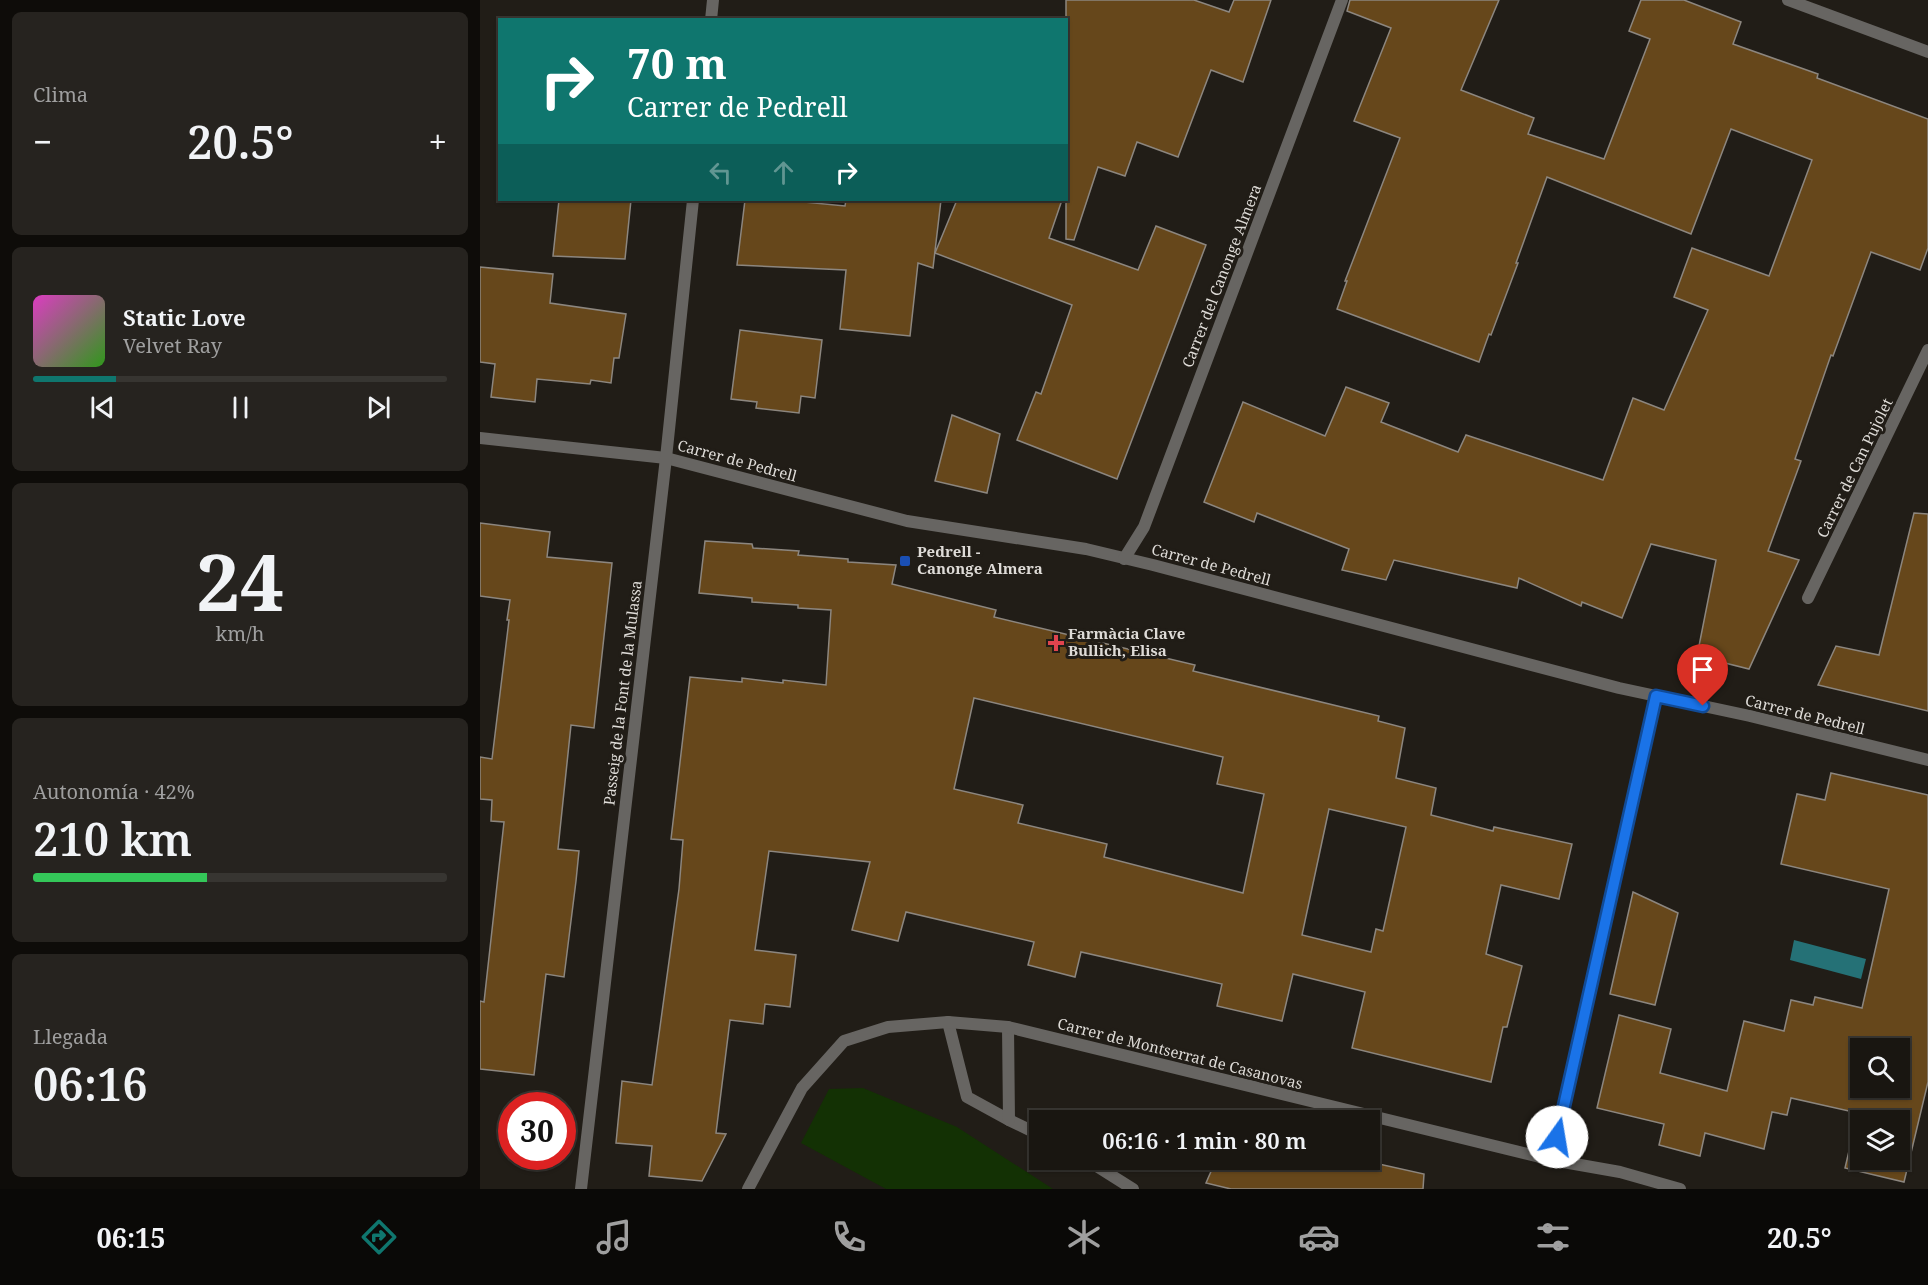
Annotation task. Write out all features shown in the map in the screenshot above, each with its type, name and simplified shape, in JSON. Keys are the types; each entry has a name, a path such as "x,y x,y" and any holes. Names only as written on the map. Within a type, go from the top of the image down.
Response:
{"street":[{"path":"711,18 713,0"},
{"name":"Carrer del Canonge Almera","path":"1124,559 1144,527 1342,0"},
{"path":"1788,0 1928,52"},
{"name":"Passeig de la Font de la Mulassa","path":"581,1189 666,458 693,201"},
{"name":"Carrer de Can Pujolet","path":"1808,598 1928,350"},
{"name":"Carrer de Pedrell","path":"480,438 666,458 907,521 1086,549 1656,696 1750,716 1928,760"},
{"path":"1552,1160 1656,696"},
{"path":"948,1022 967,1097 1029,1130"},
{"name":"Carrer de Montserrat de Casanovas","path":"748,1189 802,1088 844,1041 888,1027 948,1022 1008,1027 1552,1160 1620,1172 1680,1189"},
{"path":"1008,1027 1008,1120"},
{"path":"1104,1170 1133,1189"}],"green space":[{"path":"863,1088 957,1127 1053,1189 886,1189 801,1143 829,1089"}],"water":[{"path":"1794,940 1866,959 1861,979 1790,960"}],"building":[{"path":"1066,0 1194,0 1229,12 1234,0 1271,0 1243,82 1211,70 1178,157 1137,142 1125,176 1098,167 1074,240 1066,239 1068,18 1066,18"},
{"path":"1350,0 1499,0 1461,90 1534,118 1528,134 1604,159 1650,39 1629,31 1641,0 1684,0 1741,22 1733,44 1818,74 1817,78 1928,119 1928,248 1920,270 1871,252 1833,356 1831,355 1795,459 1801,461 1768,551 1799,560 1749,669 1697,656 1716,560 1651,544 1622,618 1582,602 1581,606 1519,578 1517,588 1394,560 1386,580 1342,570 1349,549 1257,513 1254,522 1204,502 1243,402 1325,436 1346,387 1389,403 1381,422 1458,452 1466,435 1603,480 1633,398 1664,410 1708,310 1674,297 1692,248 1769,276 1812,160 1731,129 1691,234 1547,177 1516,263 1518,263 1479,362 1337,309 1347,281 1345,281 1400,138 1354,121 1391,28 1347,11"},
{"path":"559,201 631,201 625,259 553,256"},
{"path":"745,201 793,201 845,206 846,201 941,201 933,268 918,263 910,336 840,329 846,270 737,265"},
{"path":"957,201 1062,201 1049,238 1138,270 1156,226 1206,245 1117,479 1017,440 1036,392 1041,394 1072,305 935,253"},
{"path":"480,267 553,274 550,303 626,314 619,358 614,358 611,383 591,380 590,384 537,379 535,402 491,397 495,364 480,362"},
{"path":"740,330 822,340 815,398 801,396 799,413 756,408 757,402 731,399"},
{"path":"952,415 1000,434 987,493 935,481"},
{"path":"1914,513 1928,514 1928,711 1818,685 1836,646 1879,655"},
{"path":"480,523 550,532 547,557 612,563 594,728 571,725 558,849 579,851 576,881 564,977 546,974 534,1075 480,1069 480,1001 484,1002 504,822 491,821 492,800 480,799 480,757 492,759 510,600 480,596"},
{"path":"705,541 752,544 753,548 799,551 798,555 848,559 848,562 896,565 892,584 996,610 994,617 1195,665 1193,671 1379,716 1378,721 1405,728 1396,778 1436,788 1431,815 1493,831 1494,827 1572,844 1559,899 1501,885 1486,954 1522,966 1507,1027 1503,1027 1491,1082 1352,1048 1365,992 1293,974 1282,1021 1217,1006 1222,984 1081,952 1075,977 1028,965 1034,942 906,912 898,941 852,930 870,862 769,851 755,950 796,955 790,1007 765,1004 763,1024 730,1020 716,1133 726,1134 702,1181 649,1176 652,1146 616,1143 622,1081 652,1085 679,889 683,840 671,839 690,677 742,682 742,678 783,683 783,680 826,685 831,610 798,608 798,605 752,602 752,598 699,593","holes":["974,698 1223,757 1217,784 1264,794 1243,893 1104,857 1107,844 1018,823 1023,805 954,789","1329,809 1406,827 1383,931 1376,929 1371,952 1302,935"]},
{"path":"1831,773 1928,795 1928,1082 1910,1157 1910,1110 1850,1111 1791,1098 1787,1115 1772,1112 1764,1149 1705,1133 1700,1156 1659,1145 1664,1124 1597,1108 1619,1015 1671,1029 1660,1073 1727,1091 1744,1021 1784,1031 1791,1000 1813,1005 1815,997 1862,1008 1889,889 1781,864 1797,794 1825,800"},
{"path":"1633,892 1678,913 1655,1005 1610,994"},
{"path":"1850,1147 1850,1169 1845,1168"},
{"path":"1380,1164 1424,1174 1423,1189 1231,1189 1206,1183 1212,1170 1380,1170"},
{"path":"1853,1170 1907,1170 1904,1182"}],"place":[{"name":"Pedrell - Canonge Almera","path":"905,561"},
{"name":"Farmàcia Clave Bullich, Elisa","path":"1056,643"}],"route":[{"path":"1557,1137 1656,696 1703,706"}]}
